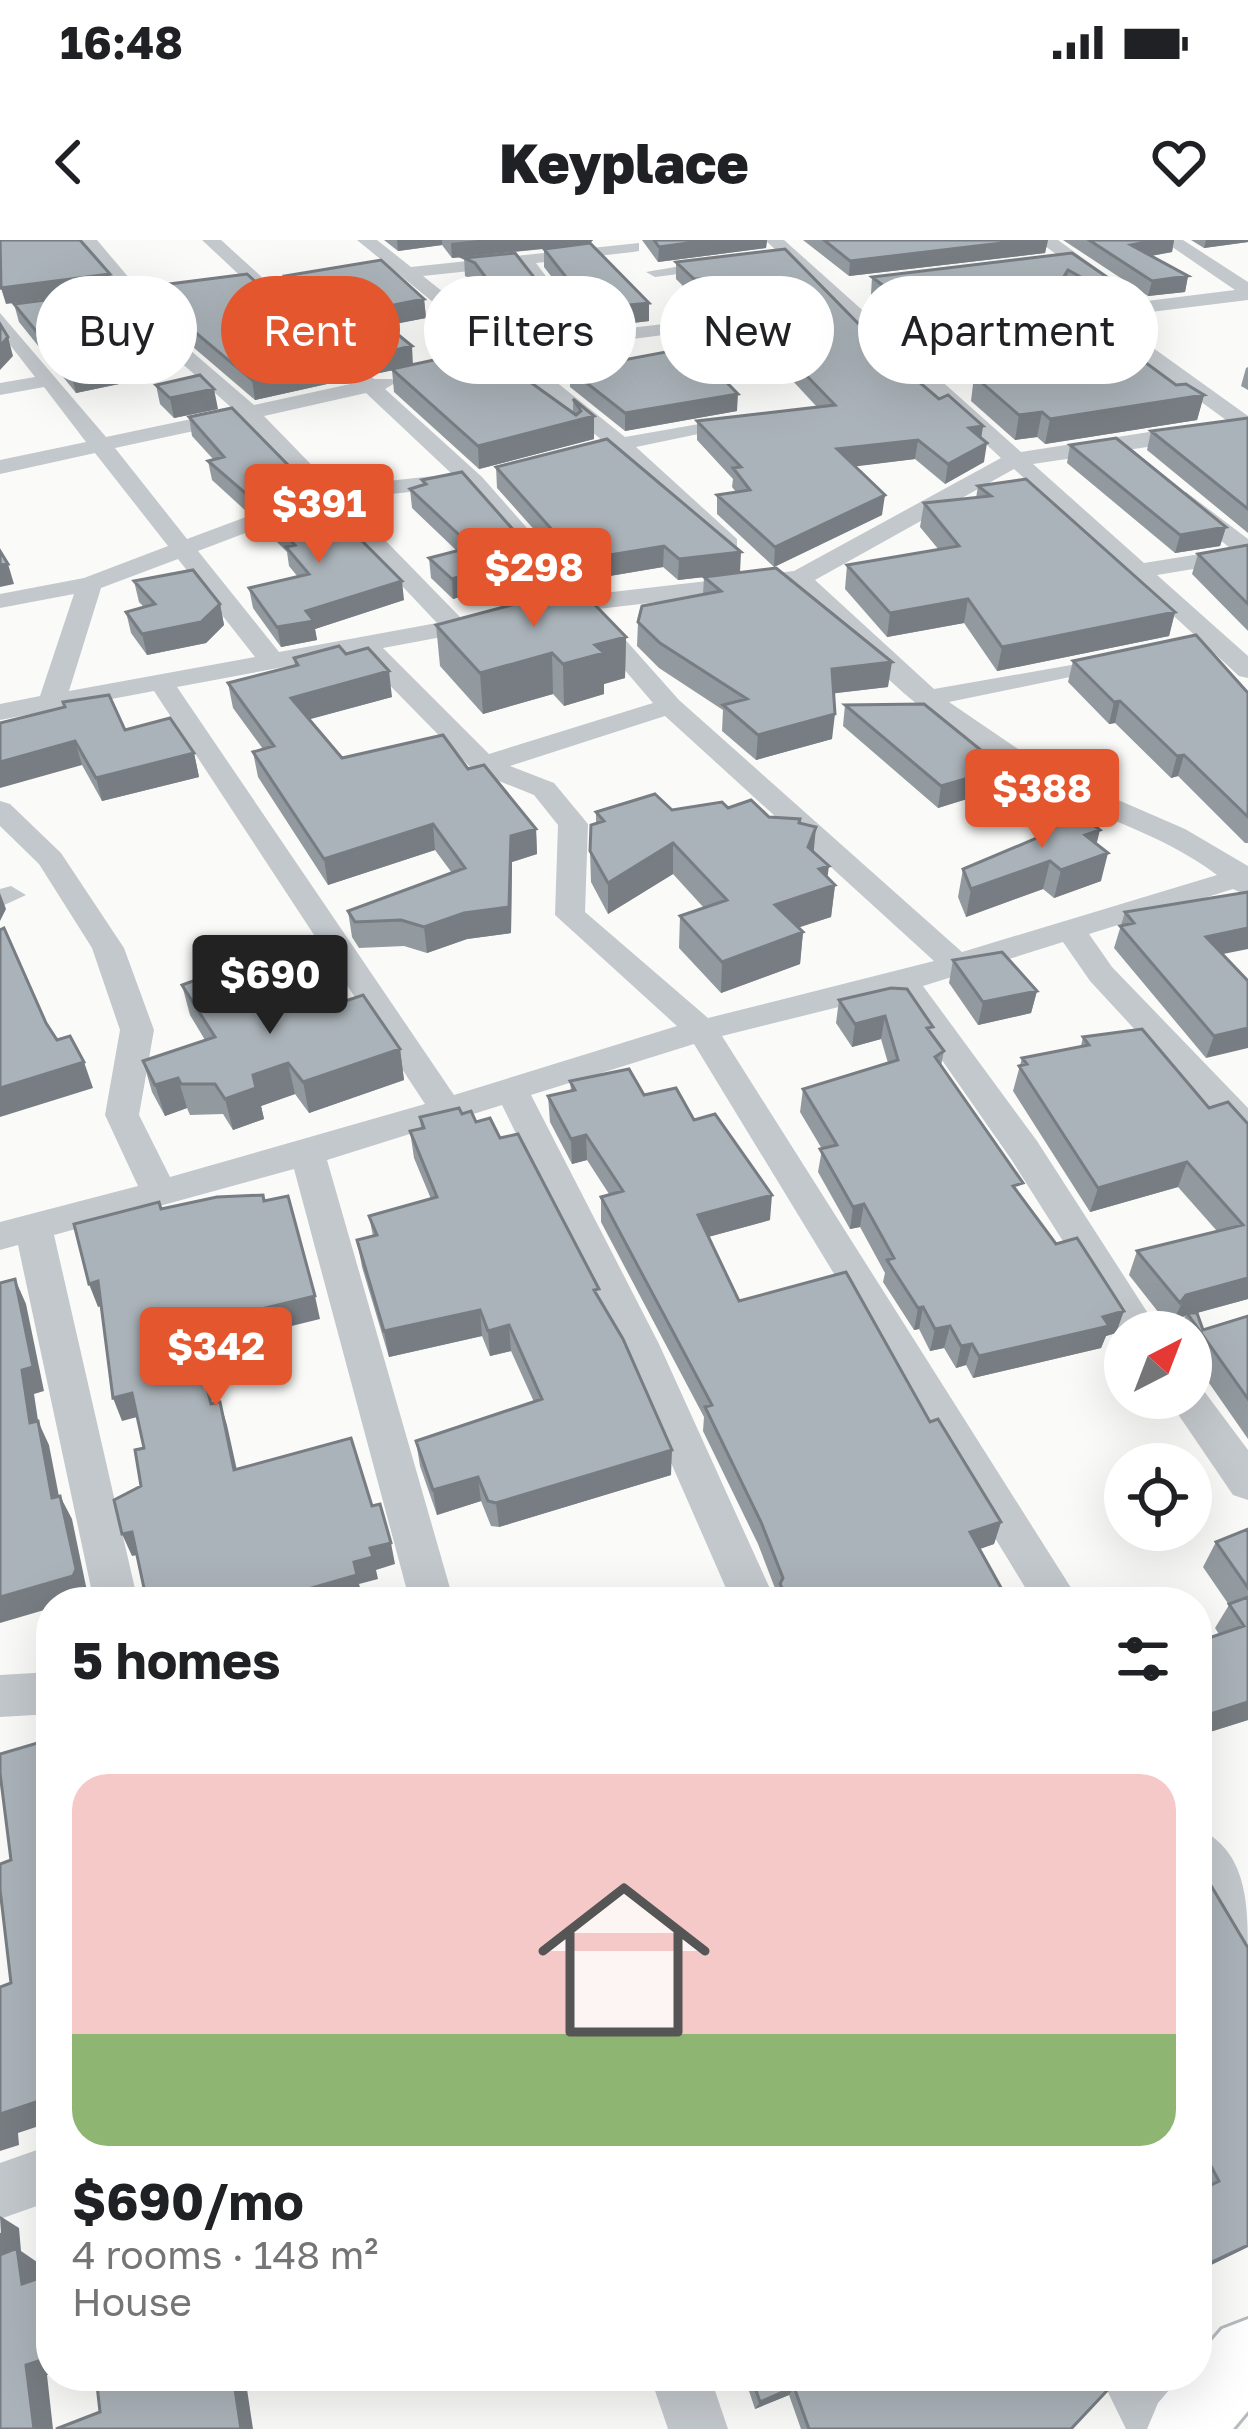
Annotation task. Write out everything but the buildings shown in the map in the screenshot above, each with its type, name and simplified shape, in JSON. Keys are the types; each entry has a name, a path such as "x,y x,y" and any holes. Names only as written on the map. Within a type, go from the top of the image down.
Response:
{"main road":[{"path":"1184,2429 1248,2356"}],"street":[{"path":"88,240 183,354 250,412 457,629"},
{"path":"212,240 242,276"},
{"path":"366,240 424,290"},
{"path":"374,269 633,247 627,240"},
{"path":"777,249 812,240"},
{"path":"1046,240 1097,276"},
{"path":"1171,240 1248,292"},
{"path":"777,249 839,288 858,310"},
{"path":"520,258 536,276"},
{"path":"1050,262 1072,259"},
{"path":"655,272 745,261"},
{"path":"1158,305 1248,292"},
{"path":"5,318 36,361"},
{"path":"1158,360 1247,424"},
{"path":"0,467 406,378"},
{"path":"0,388 36,382"},
{"path":"53,384 274,663"},
{"path":"362,384 478,480 670,706 956,964"},
{"path":"537,384 619,443 766,578"},
{"path":"931,384 1248,670"},
{"path":"574,455 772,415"},
{"path":"0,712 584,603 766,578 800,578 1014,460 1247,424"},
{"path":"1117,442 1248,552"},
{"path":"0,601 90,584 327,494 478,480"},
{"path":"1137,571 1248,552"},
{"path":"800,578 930,698 1034,774 1174,831 1245,880"},
{"path":"51,705 90,584"},
{"path":"930,698 1214,639"},
{"path":"365,645 484,765 544,789 573,824 571,915 702,1030 1049,1587"},
{"path":"162,684 444,1106"},
{"path":"484,765 670,706"},
{"path":"0,810 50,859 108,948 137,1030 122,1115 160,1195"},
{"path":"112,1587 17,1231 308,1153 444,1106 702,1030 903,981 1245,880"},
{"path":"1070,929 1101,974 1248,1130"},
{"path":"903,981 1024,1150 1128,1311"},
{"path":"511,1089 639,1344 747,1587"},
{"path":"308,1153 342,1299 404,1488 428,1587"},
{"path":"1202,1419 1248,1483"},
{"path":"0,1696 36,1694"},
{"path":"1212,1875 1248,1929"},
{"path":"0,2191 36,2178"},
{"path":"685,2391 698,2429"},
{"path":"1138,2391 1159,2429"}]}
